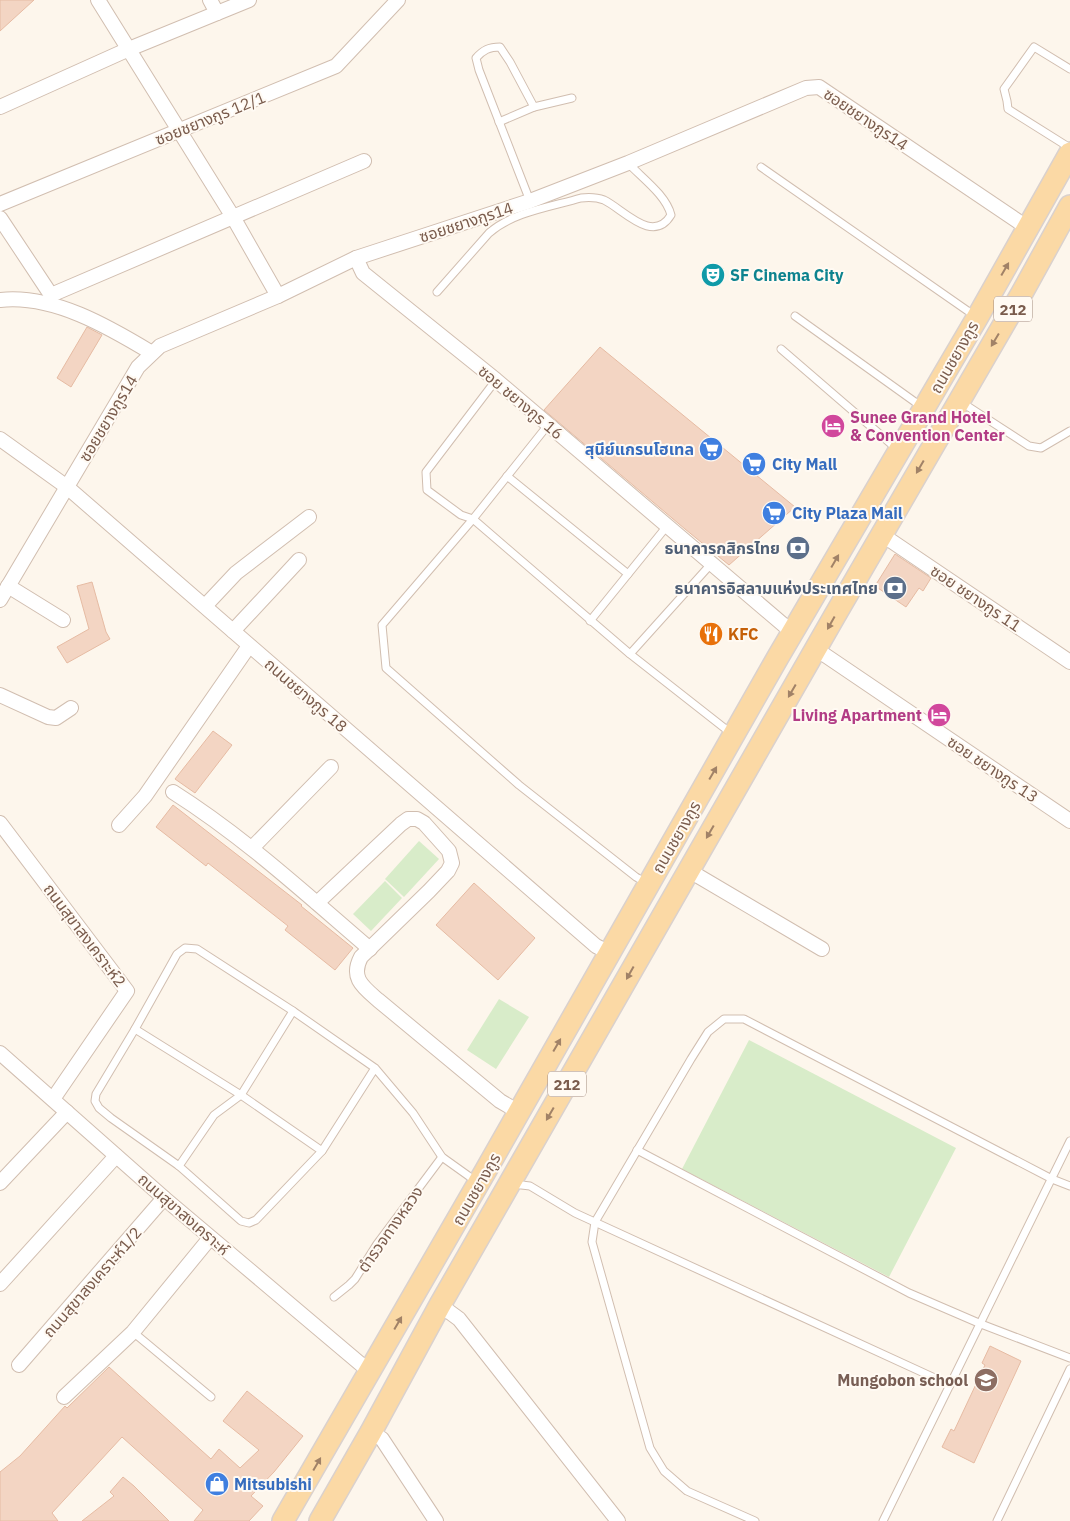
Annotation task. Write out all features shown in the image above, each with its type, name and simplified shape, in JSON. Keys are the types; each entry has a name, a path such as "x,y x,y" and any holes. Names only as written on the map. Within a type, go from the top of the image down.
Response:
{"main road":[{"name":"ถนนชยางกูร","path":"284,1521 483,1176 778,657 977,318 1070,153"},
{"name":"ถนนชยางกูร","path":"320,1521 440,1305 593,1040 688,870 881,534 1022,294 1070,206"},
{"path":"793,633 816,649"},
{"path":"483,1176 510,1183"}],"street":[{"path":"98,0 233,217 278,296"},
{"path":"210,0 217,13"},
{"path":"0,108 129,49 249,0"},
{"name":"ซอยชยางกูร 12/1","path":"0,204 336,66 398,0"},
{"name":"ซอยชยางกูร14","path":"0,600 138,367 160,346 278,296 356,258 530,201 628,163 806,88 819,87 1028,228"},
{"path":"0,218 51,295 364,161"},
{"name":"ซอย ชยางกูร 16","path":"356,258 363,273 496,380 793,633"},
{"path":"0,300 32,301 51,304 108,327 152,353"},
{"name":"ถนนชยางกูร 18","path":"0,439 67,487 596,946 610,953"},
{"path":"205,606 236,573 308,517"},
{"name":"ซอย ชยางกูร 11","path":"881,534 1070,662"},
{"path":"233,631 300,560"},
{"path":"8,586 63,620"},
{"path":"119,825 145,796 249,646"},
{"name":"ซอย ชยางกูร 13","path":"816,649 1070,821"},
{"path":"0,695 48,717 56,718 71,708"},
{"path":"252,848 331,767"},
{"path":"173,792 252,848 370,949"},
{"path":"317,903 401,824 408,819 417,819 424,823 449,851 452,863 448,871 429,891 361,957 356,967 357,977 363,987 500,1101 519,1112"},
{"name":"ถนนสุขาสงเคราะห์2","path":"0,823 127,991 53,1099"},
{"path":"688,870 822,949"},
{"name":"ถนนสุขาสงเคราะห์","path":"0,1054 210,1238 370,1372"},
{"path":"0,1184 68,1112"},
{"path":"0,1284 116,1156"},
{"name":"ถนนสุขาสงเคราะห์1/2","path":"19,1365 164,1198"},
{"path":"64,1397 133,1332 210,1238"},
{"path":"440,1305 459,1319 618,1521"},
{"path":"371,1432 382,1439 436,1521"}],"lane":[{"path":"530,201 476,58 486,49 500,47 504,51 534,107"},
{"path":"1070,69 1034,47 1004,89 1008,109 1070,148"},
{"path":"499,122 534,107 572,98"},
{"path":"437,292 489,233 498,225 512,218 581,198 593,197 610,203 645,226 652,227 663,224 672,215 669,208 662,197 628,163"},
{"path":"761,167 977,318"},
{"path":"795,316 924,408"},
{"path":"781,349 899,451"},
{"path":"496,380 426,472 428,490 460,515 473,519 590,621 722,728 734,735"},
{"path":"959,400 1028,446 1041,448 1070,430"},
{"path":"548,425 473,519 382,625 386,668 519,785 636,877 649,885"},
{"path":"507,476 628,574"},
{"path":"590,621 667,526"},
{"path":"630,654 711,564"},
{"path":"375,1068 322,1151 256,1220 249,1223 240,1221 178,1166 110,1118 98,1108 94,1101 96,1094 177,954 185,948 197,949 293,1011 375,1068 413,1113 442,1157 483,1176"},
{"path":"178,1166 214,1115 241,1095 293,1011"},
{"path":"755,1521 687,1491 664,1472 650,1448 592,1242 595,1222 708,1032 724,1019 744,1019 1052,1179 1070,1186"},
{"path":"135,1029 241,1095 322,1151"},
{"path":"883,1521 1070,1141"},
{"path":"637,1150 909,1293 980,1324 1070,1358"},
{"name":"ตำรวจทางหลวง","path":"334,1297 355,1279 392,1223 442,1157"},
{"path":"510,1183 530,1186 575,1213 950,1385"},
{"path":"133,1332 211,1398"},
{"path":"998,1521 1070,1368"}],"green space":[{"path":"419,841 439,859 404,897 385,879"},
{"path":"385,881 402,898 371,931 353,914"},
{"path":"499,999 529,1017 496,1069 467,1050"},
{"path":"749,1040 956,1148 889,1277 682,1169"}],"building":[{"path":"0,0 34,0 0,31"},
{"path":"87,327 102,335 71,387 57,378"},
{"path":"600,347 795,507 729,565 544,410"},
{"path":"895,554 931,578 923,591 919,588 906,607 875,586"},
{"path":"92,582 106,632 110,639 67,663 57,647 89,629 77,586"},
{"path":"213,731 232,745 195,793 175,779"},
{"path":"173,805 302,905 353,948 335,970 285,930 288,926 208,863 206,866 156,827"},
{"path":"474,883 535,938 498,980 436,925"},
{"path":"990,1346 1021,1361 974,1463 942,1447 951,1429 954,1431 985,1365 982,1363"},
{"path":"109,1367 211,1459 219,1449 240,1468 259,1450 223,1421 247,1391 303,1436 274,1472 251,1496 263,1506 249,1521 194,1521 203,1510 122,1437 52,1513 58,1521 0,1521 0,1472 20,1456 65,1406 67,1408"},
{"path":"123,1477 169,1521 82,1521 114,1496 110,1492"}],"place":[{"name":"SF Cinema City","path":"713,275"},
{"name":"Sunee Grand Hotel & Convention Center","path":"833,426"},
{"name":"สุนีย์แกรนโฮเทล","path":"711,449"},
{"name":"City Mall","path":"754,464"},
{"name":"City Plaza Mail","path":"774,513"},
{"name":"ธนาคารกสิกรไทย","path":"798,548"},
{"name":"ธนาคารอิสลามแห่งประเทศไทย","path":"895,588"},
{"name":"KFC","path":"711,634"},
{"name":"Living Apartment","path":"939,715"},
{"name":"Mungobon school","path":"986,1380"},
{"name":"Mitsubishi","path":"217,1484"}]}
